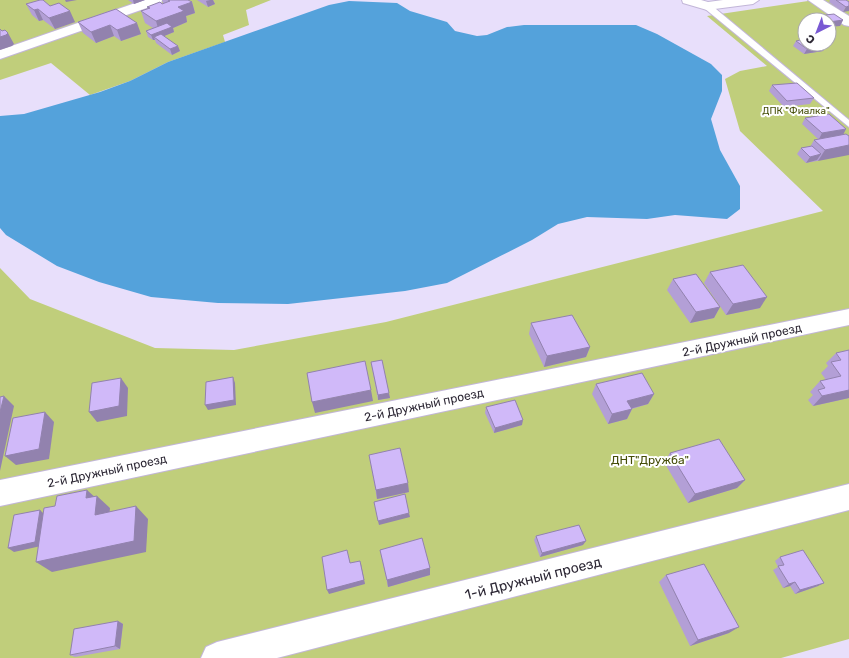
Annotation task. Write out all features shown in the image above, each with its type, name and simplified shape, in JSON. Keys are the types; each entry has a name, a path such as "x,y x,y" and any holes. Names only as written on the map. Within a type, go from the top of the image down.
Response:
{"street":[{"path":"0,56 156,0"},
{"path":"688,0 707,6 753,0"},
{"path":"814,0 849,22"},
{"name":"2-й Дружный проезд","path":"0,493 849,317"},
{"name":"1-й Дружный проезд","path":"217,658 849,497"}],"lane":[{"path":"707,6 849,124"}],"green space":[{"path":"0,0 271,0 246,10 249,25 223,35 225,42 168,62 130,81 90,95 51,63 0,80"},
{"name":"ДНТ\"Дружба\"","path":"815,0 849,0 849,639 781,658 0,658 0,268 30,299 155,348 234,350 386,322 823,211 740,131 725,79 740,71 767,66 707,16"}],"water":[{"path":"349,1 397,3 410,11 447,22 455,31 477,36 487,35 507,27 524,25 636,25 657,34 711,64 722,75 722,91 711,119 720,150 740,186 740,209 727,219 675,215 647,219 587,217 558,224 532,240 447,283 405,291 288,304 218,303 151,297 99,282 57,266 6,235 0,228 0,116 24,114 100,92 130,81 168,62 329,5"}],"building":[{"path":"43,0 50,6 59,3 70,11 49,18 38,9 34,10 26,4"},
{"path":"168,0 188,0 192,2 178,7 184,11 156,21 141,11 160,2 162,4 170,1"},
{"path":"836,0 846,0 849,2 849,6 846,7"},
{"path":"116,9 137,23 117,30 110,25 91,32 78,22"},
{"path":"837,16 843,20 837,21"},
{"path":"167,23 172,27 151,35 146,31"},
{"path":"0,29 2,31 5,30 8,33 0,37"},
{"path":"161,34 178,46 170,49 154,37"},
{"path":"797,83 814,98 787,101 772,85"},
{"path":"829,114 846,129 822,133 805,118"},
{"path":"846,134 849,136 849,145 825,150 814,140"},
{"path":"812,146 821,154 810,157 801,148"},
{"path":"743,265 767,297 733,304 710,272"},
{"path":"696,274 720,307 696,312 673,279"},
{"path":"572,315 590,347 547,356 531,323"},
{"path":"849,350 849,390 822,396 818,390 825,388 820,381 841,376 831,362 841,360 836,353"},
{"path":"382,360 389,393 378,395 371,362"},
{"path":"365,361 371,390 312,402 307,373"},
{"path":"642,373 654,394 627,401 632,409 612,414 596,384"},
{"path":"233,377 234,400 205,405 206,382"},
{"path":"121,378 119,406 89,412 92,383"},
{"path":"4,396 0,412 0,397"},
{"path":"515,400 523,420 495,428 486,407"},
{"path":"45,412 39,449 5,456 13,418"},
{"path":"719,439 745,480 695,494 670,453"},
{"path":"400,448 408,483 376,490 369,455"},
{"path":"87,490 86,498 97,496 95,515 136,506 134,541 36,562 44,508 55,506 57,496"},
{"path":"405,494 409,513 378,521 374,502"},
{"path":"40,510 35,542 8,548 14,515"},
{"path":"579,525 586,541 542,553 536,536"},
{"path":"422,538 430,568 387,580 380,550"},
{"path":"347,550 350,563 360,561 364,580 327,590 322,557"},
{"path":"803,550 824,583 800,590 795,582 789,584 778,566 784,565 780,557"},
{"path":"704,564 739,627 698,640 666,575"},
{"path":"118,621 115,646 70,655 74,629"}],"park label":[{"name":"ДПК \"Фиалка\"","path":"796,110"}]}
